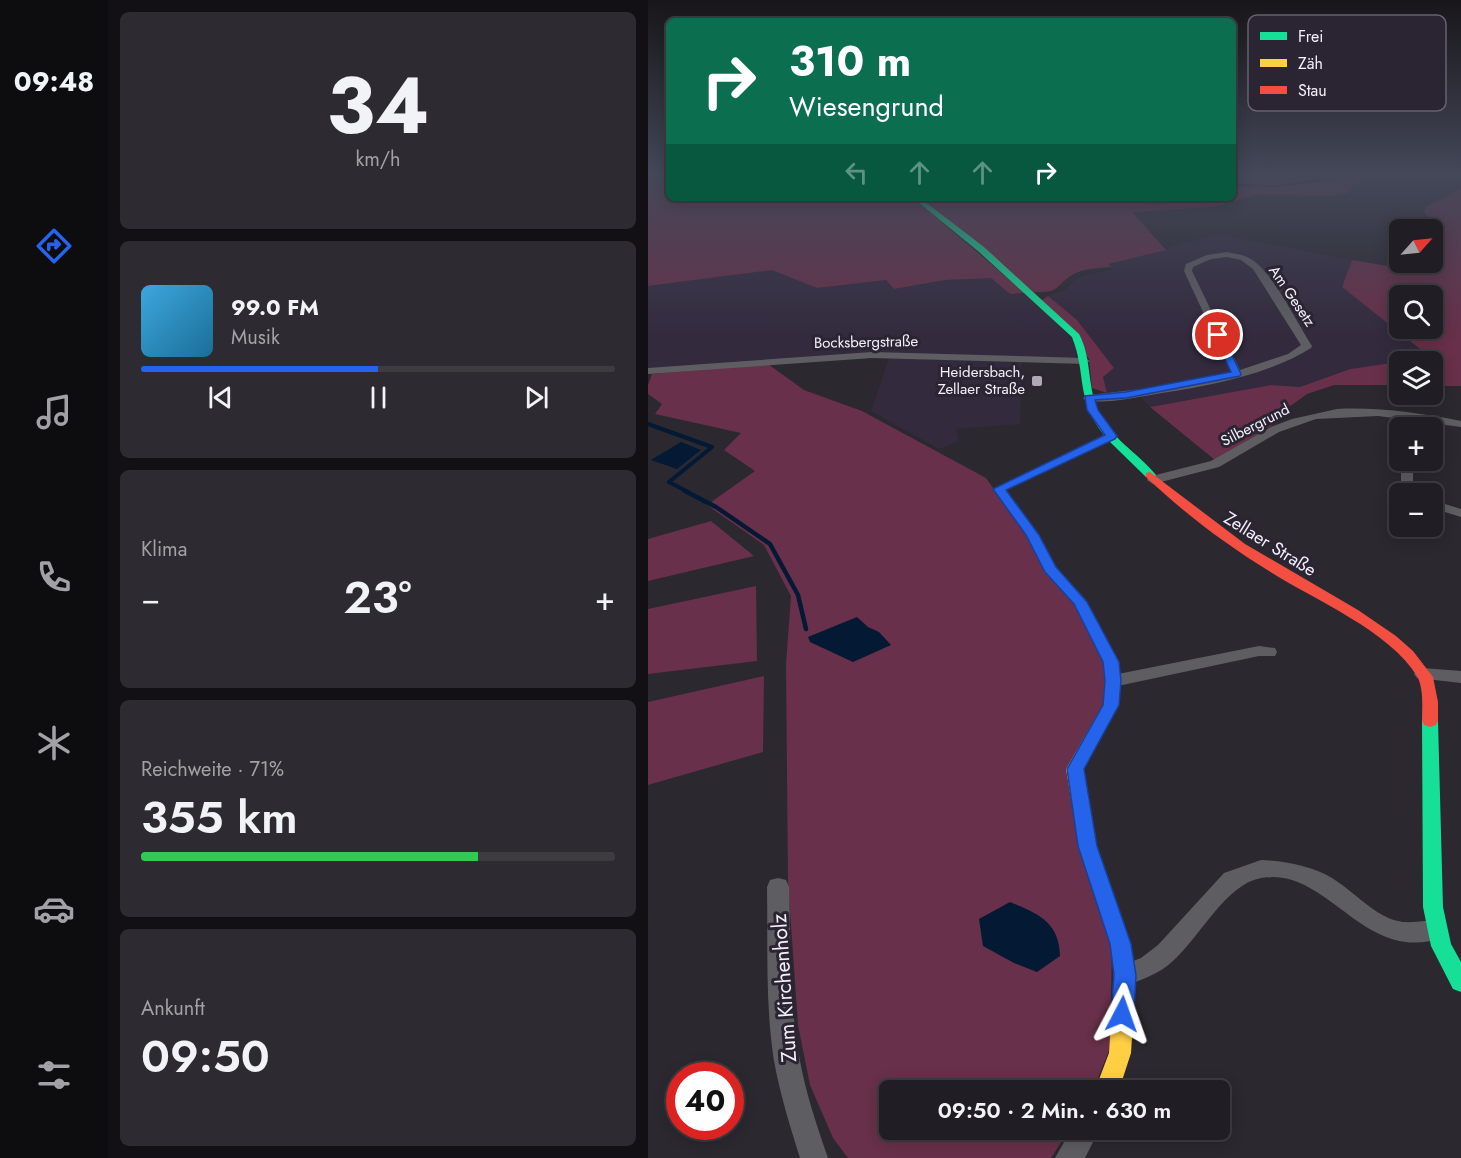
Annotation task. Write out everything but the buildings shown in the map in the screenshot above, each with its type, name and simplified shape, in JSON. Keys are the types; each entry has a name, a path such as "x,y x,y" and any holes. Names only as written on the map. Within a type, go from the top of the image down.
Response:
{"street":[{"name":"Zellaer Straße","path":"954,228 981,249 1076,336 1083,347 1092,410 1111,436 1153,480 1183,507 1221,535 1396,645 1423,674 1430,689 1433,908 1441,950 1461,982"},
{"name":"Am Gesetz","path":"1089,398 1126,395 1237,374 1265,368 1300,352 1307,346 1252,263 1231,256 1199,259 1189,266 1190,277 1237,374"},
{"name":"Bocksbergstraße","path":"648,371 872,355 1085,362"},
{"name":"Silbergrund","path":"1153,480 1214,465 1282,427 1312,417 1370,412 1393,417"},
{"name":"Silbergrund","path":"1443,423 1461,424"},
{"path":"1111,436 999,489 1033,535 1050,569 1080,602 1111,662 1113,681 1111,705 1075,769 1088,846 1121,944 1125,975 1120,1053 1111,1080"},
{"path":"1443,507 1461,513"},
{"path":"1113,681 1259,651 1269,652"},
{"path":"1423,674 1461,677"},
{"path":"1125,975 1149,966 1166,953 1232,880 1261,869 1284,870 1323,884 1377,923 1398,932 1436,930"},
{"name":"Zum Kirchenholz","path":"778,886 783,1018 787,1060 813,1158"},
{"path":"1069,1158 1080,1140"}],"shaded area":[{"path":"648,228 948,228 1025,293 1010,294 991,278 945,280 894,289 886,280 817,288 772,270 648,286"},
{"path":"954,228 1146,228 1166,250 1109,264 1111,267 1081,271 1053,290 1034,292"},
{"path":"1443,228 1461,228 1461,386 1443,386 1443,351 1422,351 1407,339 1443,339 1443,285 1389,285 1389,324 1342,287 1352,260 1389,266 1389,273 1443,273"},
{"path":"1217,234 1352,260 1342,287 1389,324 1389,339 1407,339 1422,351 1389,351 1389,364 1350,369 1300,387 1271,385 1150,407 1133,390 1107,393 1103,377 1114,368 1077,321 1048,296 1065,290 1076,279 1083,276 1112,270 1109,265"},
{"path":"772,270 817,288 886,280 894,289 945,280 991,277 1010,294 1025,293 1073,338 1079,349 1075,357 1061,359 918,355 648,371 648,286"},
{"path":"1048,296 1077,320 1114,368 1103,377 1107,393 1092,388 1089,359 1042,300"},
{"path":"889,358 1022,362 1020,424 956,429 959,441 939,449 871,411"},
{"path":"1389,363 1389,385 1334,385 1307,394 1282,412 1280,421 1215,460 1150,407 1271,385 1300,387 1350,369"},
{"path":"768,364 804,390 862,411 986,478 1075,604 1105,663 1105,703 1067,768 1112,945 1110,1048 1097,1080 879,1080 879,1140 1063,1140 1051,1158 848,1158 833,1138 810,1085 798,1025 788,882 786,664 791,596 764,545 707,505 755,471 724,450 741,433 655,414 662,404 648,394 652,374"},
{"path":"711,521 754,556 648,581 648,539"},
{"path":"756,586 757,661 648,674 648,609"},
{"path":"764,676 763,752 648,785 648,702"}],"water":[{"path":"681,442 701,450 677,469 651,460"},
{"path":"857,617 868,627 879,632 891,645 853,662 810,642 808,637"},
{"path":"1010,902 1038,915 1046,921 1056,935 1060,956 1037,972 1014,963 983,946 979,919"}],"waterway":[{"path":"648,424 712,447 669,482 688,492"},
{"path":"685,491 716,507 770,544 798,595 806,629"}],"traffic: fast":[{"path":"954,228 981,249 1076,336 1093,411 1114,441 1150,475"},
{"path":"1100,641 1080,602 1050,569 1033,535 999,489 1111,436"},
{"path":"1430,721 1433,907 1441,946 1461,982"}],"traffic: slow":[{"path":"1100,641 1111,662 1113,681 1111,705 1075,769 1088,846 1121,944 1125,975 1120,1053 1111,1080"}],"traffic: jam":[{"path":"1150,475 1194,513 1240,547 1353,614 1391,640 1408,655 1425,677 1430,695 1430,721"}],"place":[{"name":"Heidersbach, Zellaer Straße","path":"1037,381"}],"route":[{"path":"1122,1014 1125,975 1121,944 1088,846 1075,769 1111,705 1113,681 1111,662 1080,602 1050,569 1033,535 999,489 1111,436 1092,410 1089,398 1126,395 1237,374 1218,335"}]}
